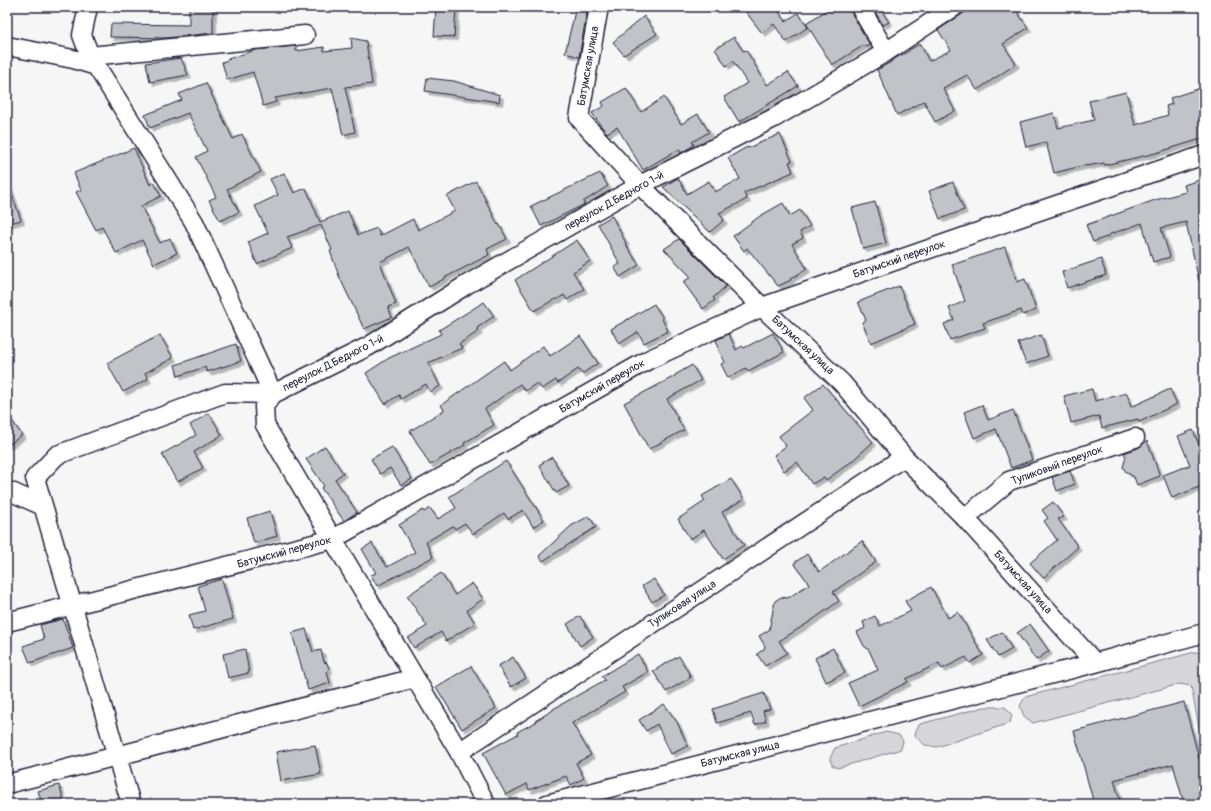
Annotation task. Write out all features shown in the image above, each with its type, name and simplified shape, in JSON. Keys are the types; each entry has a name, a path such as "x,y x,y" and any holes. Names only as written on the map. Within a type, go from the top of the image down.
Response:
{"street":[{"path":"88,7 82,35 93,61 194,222 273,394"},
{"name":"Батумская улица","path":"599,7 579,118 640,185 762,307 842,382 904,457 965,518 1096,662"},
{"path":"860,7 886,52"},
{"name":"переулок Д.Бедного 1-й","path":"273,394 369,346 466,285 640,185 774,118 886,52 954,7"},
{"path":"7,46 73,59 93,61 305,35"},
{"name":"Батумский переулок","path":"7,622 333,540 648,360 762,307 1204,155"},
{"path":"131,804 35,478 57,455 225,393 273,394"},
{"path":"273,394 264,406 265,425 459,752 486,804"},
{"name":"Тупиковый переулок","path":"965,518 1009,481 1135,438"},
{"name":"Тупиковая улица","path":"459,752 904,457"},
{"path":"7,490 44,506"},
{"name":"Батумская улица","path":"547,804 1204,633"},
{"path":"7,784 415,678"}],"shaded area":[{"path":"1195,652 1204,653 1204,753 1191,686 1180,684 1033,723 1024,716 1020,706 1025,697"},
{"path":"984,707 1005,707 1012,715 1010,723 937,747 925,745 915,736 916,730 920,724"},
{"path":"886,732 899,735 903,741 901,749 838,768 832,765 830,758 835,748"}],"building":[{"path":"189,7 213,7 213,33 165,38 110,37 111,24 189,25"},
{"path":"436,7 456,7 454,37 434,36"},
{"path":"576,7 588,7 579,57 565,53"},
{"path":"742,7 775,7 786,21 798,13 808,27 786,42 774,24 762,33"},
{"path":"832,7 850,7 851,12 870,45 865,47 864,45 832,65 806,23"},
{"path":"872,7 879,7 889,22 883,25"},
{"path":"973,7 1014,7 1028,28 1003,44 1016,64 977,90 967,75 943,88 955,111 935,122 924,101 897,115 877,70 920,44 929,61 951,50 938,30"},
{"path":"644,16 657,34 624,55 613,42"},
{"path":"734,37 743,51 746,50 767,85 788,72 798,86 739,122 724,97 747,83 733,61 726,66 715,49"},
{"path":"351,38 366,41 372,84 345,87 355,132 343,135 332,88 275,98 276,102 263,106 253,72 227,80 222,62 255,50 296,46 296,51 324,47 324,51 352,48"},
{"path":"181,58 188,75 150,82 146,63"},
{"path":"427,78 454,81 500,95 499,102 425,91"},
{"path":"206,83 233,139 242,134 261,172 227,189 239,212 220,221 209,200 216,197 196,157 207,151 188,113 150,128 145,115 182,100 179,94"},
{"path":"1204,87 1204,138 1156,153 1105,165 1104,163 1086,165 1054,173 1046,142 1026,147 1020,122 1054,113 1058,128 1094,120 1089,101 1126,92 1135,125 1168,115 1166,106 1172,104 1170,98"},
{"path":"626,88 641,112 664,97 681,124 698,114 709,132 692,142 694,145 681,153 679,149 643,170 617,127 607,133 592,113 604,106 602,102"},
{"path":"780,134 792,161 789,162 793,172 744,193 747,199 719,213 724,220 710,232 663,187 678,178 687,194 709,181 715,192 740,179 728,158 747,147 748,148"},
{"path":"134,148 150,185 154,182 161,196 141,206 160,243 170,238 177,253 154,264 142,240 116,253 102,227 96,230 76,192 81,190 74,173"},
{"path":"284,173 294,193 306,188 320,222 348,211 358,235 377,228 380,236 413,219 418,230 455,211 447,196 476,181 498,225 499,224 507,239 487,249 489,255 429,287 409,247 380,262 396,304 388,307 392,317 364,329 339,276 330,251 332,250 321,225 287,237 292,248 257,264 248,242 268,233 255,206 278,195 270,179"},
{"path":"600,173 608,186 583,202 585,204 541,226 531,206"},
{"path":"1199,180 1204,193 1204,280 1199,281 1186,222 1161,228 1170,257 1153,262 1142,223 1093,242 1086,225 1155,200 1186,192 1184,185"},
{"path":"953,182 964,210 940,219 929,191"},
{"path":"7,186 9,186 21,220 7,224"},
{"path":"875,202 886,243 863,249 852,208"},
{"path":"783,203 790,216 800,210 810,226 800,232 803,238 792,244 807,269 790,279 791,280 778,286 747,248 744,251 733,236 760,216"},
{"path":"612,216 625,243 639,265 620,277 614,267 620,264 598,224"},
{"path":"679,239 726,286 713,298 715,300 703,309 683,282 691,277 664,249"},
{"path":"577,240 590,261 573,272 584,289 567,300 564,295 534,311 515,280"},
{"path":"1005,247 1017,282 1025,279 1036,310 1023,315 1021,310 983,323 985,328 950,340 944,324 954,320 949,308 965,301 952,265"},
{"path":"1101,259 1106,275 1067,288 1062,272"},
{"path":"899,286 915,324 871,343 862,322 866,320 858,302"},
{"path":"484,302 494,316 477,328 479,331 459,344 462,348 428,363 440,386 430,392 426,384 401,399 399,395 385,404 366,373 389,358 441,334 439,330"},
{"path":"654,304 663,318 662,319 668,331 644,343 638,332 619,344 611,329"},
{"path":"773,333 784,352 748,371 746,368 728,378 721,364 725,362 718,349 716,340 729,334 736,350 742,346 744,348"},
{"path":"160,335 173,358 145,373 148,379 123,392 107,363"},
{"path":"1041,335 1048,356 1026,364 1018,343"},
{"path":"580,336 598,363 582,374 578,369 558,383 556,380 542,389 537,383 525,391 520,384 485,409 494,425 464,443 465,445 430,465 410,431 444,410 441,405 504,361 510,370 543,346 550,356"},
{"path":"236,344 241,361 207,372 205,367 178,376 175,365"},
{"path":"692,365 701,380 667,399 684,430 649,449 624,403 675,376"},
{"path":"823,384 873,442 851,462 826,480 824,477 812,484 797,462 784,471 774,455 786,446 779,436 813,410 804,398"},
{"path":"1092,389 1095,401 1127,393 1131,407 1170,389 1177,404 1139,422 1138,419 1102,428 1099,416 1071,423 1064,396"},
{"path":"982,405 988,420 1013,410 1032,460 1011,468 996,429 974,438 964,412"},
{"path":"209,413 222,435 194,452 203,468 177,482 162,454 196,435 190,425"},
{"path":"7,414 22,435 7,446"},
{"path":"1193,430 1204,457 1204,485 1172,498 1163,475 1190,465 1178,436"},
{"path":"1147,441 1160,476 1137,485 1134,477 1126,472 1123,467 1126,457 1124,453 1138,448"},
{"path":"325,446 343,473 335,479 357,512 344,521 321,488 324,486 306,459"},
{"path":"392,447 412,479 401,485 390,468 380,474 371,459"},
{"path":"552,457 569,486 556,493 539,465"},
{"path":"506,461 544,520 533,527 523,510 508,519 504,513 473,534 465,523 455,529 453,526 426,542 433,557 377,586 371,575 376,573 362,549 372,543 387,567 415,552 399,525 423,510 424,512 430,508 438,519 456,508 449,497"},
{"path":"1070,471 1075,484 1057,491 1052,477"},
{"path":"731,479 744,499 722,512 744,545 723,559 704,530 690,539 678,519 705,501 702,496"},
{"path":"1053,502 1064,517 1058,519 1078,547 1043,578 1030,563 1057,540 1044,521 1048,518 1042,510"},
{"path":"270,511 277,536 254,543 247,518"},
{"path":"589,516 596,527 543,561 539,556 571,526"},
{"path":"862,541 876,562 833,592 839,601 779,641 787,653 765,666 757,654 764,649 765,646 759,636 769,630 775,601 781,597 788,598 809,584 794,563 807,554 819,572"},
{"path":"441,573 455,595 472,583 483,599 467,610 475,623 446,641 441,632 414,648 408,638 427,626 407,596"},
{"path":"222,579 233,619 193,630 189,615 205,611 198,586"},
{"path":"654,579 664,595 652,602 642,586"},
{"path":"931,587 948,618 958,612 983,655 970,663 966,657 942,669 939,663 906,679 908,682 859,706 848,683 878,670 869,650 864,646 857,632 865,628 863,622 875,616 880,626 911,611 905,601"},
{"path":"580,616 593,637 580,646 567,624"},
{"path":"63,619 73,648 30,663 23,646 44,639 40,625"},
{"path":"1030,624 1049,651 1036,660 1017,633"},
{"path":"306,629 313,652 321,650 324,662 327,663 329,669 327,672 330,683 308,690 292,633"},
{"path":"1002,632 1012,649 998,657 987,640"},
{"path":"833,648 845,673 826,682 815,658"},
{"path":"245,649 249,673 228,678 223,654"},
{"path":"638,654 648,672 622,687 625,692 572,723 591,755 576,763 584,778 571,785 566,776 529,790 527,784 506,795 483,753 518,734 517,732 536,722 535,721 553,709 605,680 602,676"},
{"path":"679,656 691,677 666,692 653,671"},
{"path":"513,657 526,678 511,687 498,666"},
{"path":"471,666 496,708 462,729 436,687"},
{"path":"764,693 770,709 763,711 766,721 755,725 751,713 717,723 713,709"},
{"path":"1184,702 1204,777 1204,801 1193,804 1184,804 1173,764 1114,780 1121,804 1094,804 1074,731"},
{"path":"664,704 677,722 688,746 671,754 657,724 646,731 639,720"},
{"path":"315,745 321,774 281,781 276,752"},
{"path":"59,785 65,804 42,804 38,791"}]}
